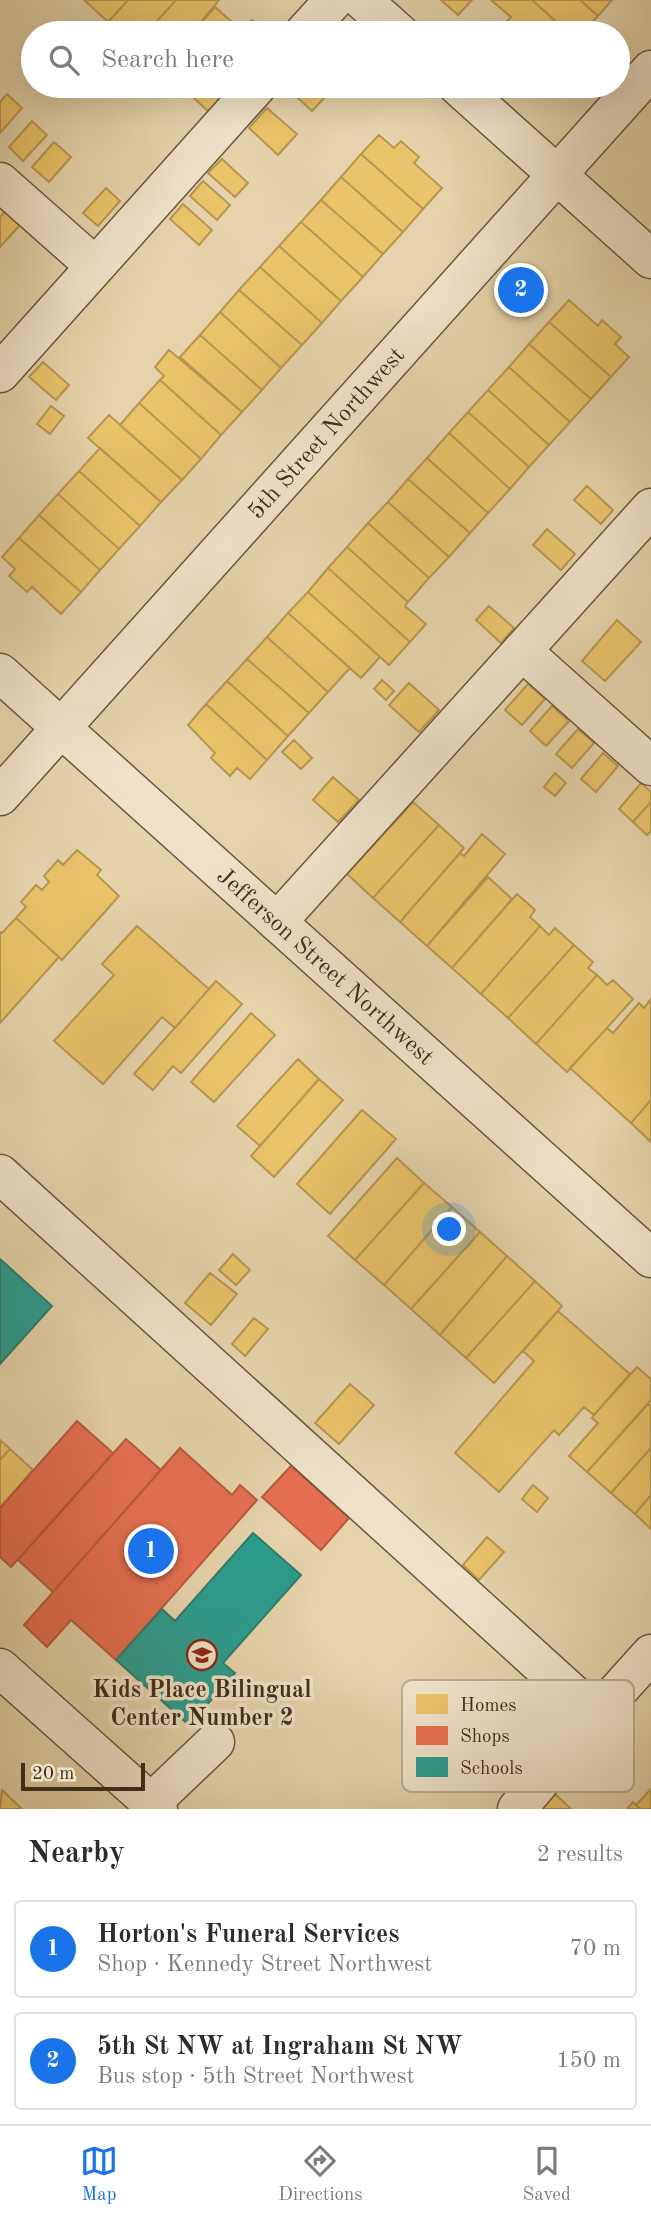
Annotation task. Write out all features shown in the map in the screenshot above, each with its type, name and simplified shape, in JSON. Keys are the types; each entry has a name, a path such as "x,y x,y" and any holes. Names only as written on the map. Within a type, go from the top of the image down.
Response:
{"street":[{"path":"315,21 334,0"},
{"path":"362,0 386,21"},
{"name":"5th Street Northwest","path":"630,93 651,70"},
{"path":"0,373 246,98"},
{"path":"471,98 651,259"},
{"name":"5th Street Northwest","path":"0,796 626,98"},
{"path":"0,183 95,266"},
{"path":"277,922 651,508"},
{"path":"522,650 651,766"},
{"name":"Jefferson Street Northwest","path":"0,673 651,1258"},
{"path":"0,1174 557,1680"},
{"path":"628,1680 651,1654"},
{"path":"0,1668 154,1806 215,1742"},
{"path":"517,1809 531,1792"}],"building: Homes":[{"path":"84,0 128,0 107,21"},
{"path":"128,0 176,0 157,21 109,21"},
{"path":"176,0 219,0 202,21 157,21"},
{"path":"441,0 472,0 458,15"},
{"path":"491,0 532,0 556,21 507,21 511,17"},
{"path":"532,0 580,0 598,16 593,21 556,21"},
{"path":"580,0 612,0 598,16"},
{"path":"215,7 231,21 203,21"},
{"path":"7,94 22,108 0,133 0,102"},
{"path":"194,98 229,98 213,116"},
{"path":"298,98 324,98 312,111"},
{"path":"267,108 297,134 278,155 249,128"},
{"path":"32,121 47,135 23,161 9,147"},
{"path":"379,135 394,148 401,141 419,157 414,163 442,188 423,209 361,154"},
{"path":"54,142 71,157 49,182 32,167"},
{"path":"361,154 423,209 403,232 341,177"},
{"path":"222,159 248,183 235,197 208,173"},
{"path":"341,177 403,232 383,254 321,200"},
{"path":"203,181 230,205 217,220 190,196"},
{"path":"106,188 120,201 98,226 83,213"},
{"path":"321,200 383,254 363,277 301,222"},
{"path":"183,204 212,230 199,245 170,219"},
{"path":"5,211 20,225 0,247 0,217"},
{"path":"301,222 363,277 341,301 279,246"},
{"path":"279,246 341,301 322,323 260,267"},
{"path":"260,267 322,323 302,345 239,290"},
{"path":"239,290 302,345 281,368 220,312"},
{"path":"569,300 598,326 602,320 621,337 615,344 629,357 611,377 549,322"},
{"path":"220,312 281,368 262,390 200,335"},
{"path":"549,322 611,377 591,399 529,344"},
{"path":"200,335 262,390 242,412 180,357"},
{"path":"529,344 591,399 570,422 509,367"},
{"path":"169,350 242,412 221,435 160,380 164,376 155,367"},
{"path":"43,362 69,385 56,400 29,377"},
{"path":"509,367 570,422 549,445 488,390"},
{"path":"160,380 221,435 201,459 139,403"},
{"path":"488,390 549,445 529,467 468,412"},
{"path":"139,403 201,459 182,480 120,425"},
{"path":"51,406 64,416 50,434 37,424"},
{"path":"468,412 529,467 510,489 449,433"},
{"path":"109,415 182,480 161,502 88,438"},
{"path":"449,433 510,489 488,513 427,458"},
{"path":"100,448 161,502 140,526 79,471"},
{"path":"427,458 488,513 470,533 408,479"},
{"path":"79,471 140,526 119,549 58,494"},
{"path":"408,479 470,533 449,557 388,502"},
{"path":"587,486 613,510 601,524 574,500"},
{"path":"58,494 119,549 100,570 39,515"},
{"path":"388,502 449,557 429,578 368,523"},
{"path":"39,515 100,570 81,592 19,538"},
{"path":"368,523 429,578 408,602 347,547"},
{"path":"547,529 575,554 561,570 533,545"},
{"path":"19,538 81,592 61,614 32,587 27,592 9,576 15,569 2,557"},
{"path":"347,547 408,602 405,606 426,624 410,642 328,568"},
{"path":"328,568 410,642 389,665 308,592"},
{"path":"308,592 380,657 361,678 288,613"},
{"path":"489,606 514,628 501,643 476,620"},
{"path":"288,613 350,668 328,692 267,637"},
{"path":"617,620 641,642 605,681 582,661"},
{"path":"267,637 328,692 309,713 247,659"},
{"path":"247,659 309,713 288,736 227,681"},
{"path":"382,680 394,691 386,700 374,689"},
{"path":"227,681 288,736 267,760 206,704"},
{"path":"409,683 439,710 419,732 389,705"},
{"path":"528,684 545,699 522,725 505,710"},
{"path":"206,704 267,760 250,779 237,768 230,776 211,758 215,753 188,725"},
{"path":"552,706 569,721 546,746 530,731"},
{"path":"578,729 594,743 572,768 556,754"},
{"path":"294,740 312,758 301,769 282,752"},
{"path":"603,753 618,766 596,792 581,779"},
{"path":"555,773 566,783 555,796 544,787"},
{"path":"333,777 359,800 338,822 313,800"},
{"path":"641,783 651,792 651,802 633,822 619,809"},
{"path":"413,802 439,825 373,898 347,874"},
{"path":"651,802 651,831 647,835 633,822"},
{"path":"439,825 464,848 400,922 373,898"},
{"path":"482,834 505,854 427,946 400,922 460,853 464,856"},
{"path":"77,850 101,870 97,875 119,896 62,960 16,918 26,907 21,902 36,885 42,890 49,882 44,876 58,860 63,865"},
{"path":"488,877 512,899 452,968 427,946"},
{"path":"517,894 535,910 530,917 540,926 481,994 452,968"},
{"path":"16,918 59,957 0,1023 0,932"},
{"path":"137,926 209,989 175,1028 162,1017 103,1084 54,1041 114,975 102,964"},
{"path":"540,926 549,935 555,928 574,945 508,1018 481,994"},
{"path":"574,945 593,962 588,968 597,975 536,1044 508,1018"},
{"path":"597,975 607,985 613,980 633,999 567,1072 536,1044"},
{"path":"216,981 242,1004 181,1073 173,1066 153,1090 134,1074"},
{"path":"651,999 651,1100 631,1123 570,1068 607,1028 613,1033 639,1003 644,1008"},
{"path":"251,1013 275,1035 214,1102 191,1082"},
{"path":"298,1059 319,1079 260,1146 237,1126"},
{"path":"319,1079 343,1100 274,1177 251,1156"},
{"path":"651,1100 651,1142 631,1123"},
{"path":"362,1110 396,1139 330,1214 297,1184"},
{"path":"397,1158 424,1183 355,1260 328,1236"},
{"path":"424,1183 452,1207 384,1285 355,1260"},
{"path":"452,1207 480,1232 411,1309 384,1285"},
{"path":"480,1232 507,1256 440,1335 411,1309"},
{"path":"233,1254 250,1270 236,1285 219,1270"},
{"path":"507,1256 535,1281 466,1358 440,1335"},
{"path":"210,1273 237,1294 211,1325 185,1303"},
{"path":"535,1281 562,1306 494,1383 466,1358"},
{"path":"558,1311 630,1374 594,1415 584,1407 559,1435 554,1430 499,1492 455,1453 534,1361 523,1351"},
{"path":"254,1318 268,1329 245,1356 232,1344"},
{"path":"637,1367 651,1379 651,1400 587,1472 569,1456 598,1423 592,1418 594,1415"},
{"path":"350,1384 374,1405 339,1444 315,1423"},
{"path":"648,1404 651,1406 651,1448 611,1493 587,1472"},
{"path":"0,1440 10,1449 0,1460"},
{"path":"651,1448 651,1495 635,1514 611,1493"},
{"path":"10,1449 33,1470 0,1508 0,1460"},
{"path":"533,1485 548,1498 537,1512 522,1499"},
{"path":"651,1495 651,1529 635,1514"},
{"path":"487,1537 504,1552 479,1580 463,1565"},
{"path":"651,1789 651,1809 640,1809 636,1805"},
{"path":"2,1790 22,1809 0,1809"},
{"path":"549,1792 553,1792 571,1809 541,1809"},
{"path":"633,1802 640,1809 627,1809"}],"building: Shops":[{"path":"77,1421 113,1453 11,1567 0,1557 0,1508"},
{"path":"126,1439 161,1470 53,1592 18,1560"},
{"path":"180,1448 232,1495 240,1485 257,1500 116,1660 71,1620 47,1647 24,1625"},
{"path":"291,1466 349,1518 321,1550 262,1497"}],"building: Schools":[{"path":"0,1259 52,1306 0,1364"},
{"path":"253,1533 301,1575 223,1663 235,1673 189,1725 116,1660 162,1609 175,1621"}],"place":[{"name":"5th St NW at Ingraham St NW","path":"521,290"},
{"name":"Horton's Funeral Services","path":"151,1551"},
{"name":"Kids Place Bilingual Center Number 2","path":"202,1655"}]}
